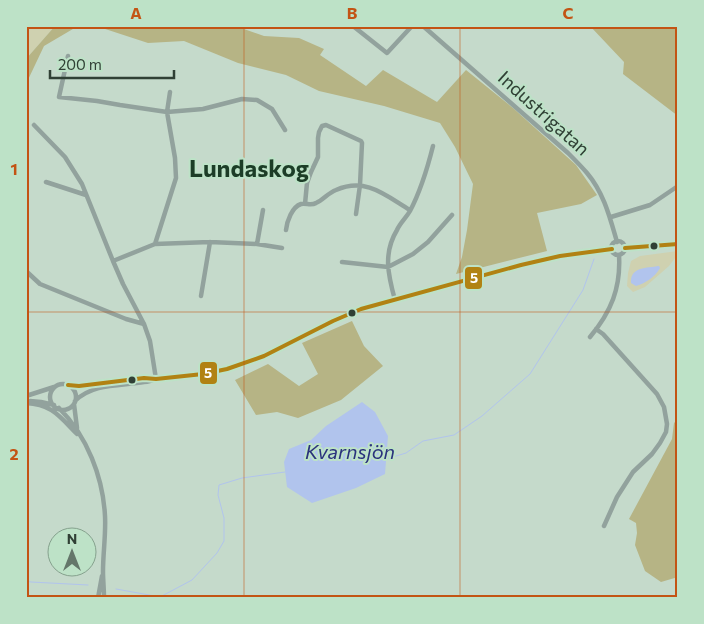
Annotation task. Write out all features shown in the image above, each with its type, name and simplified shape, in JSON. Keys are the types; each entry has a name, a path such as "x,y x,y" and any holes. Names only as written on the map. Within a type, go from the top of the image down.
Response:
{"street":[{"path":"353,26 387,53 412,26"},
{"name":"Industrigatan","path":"423,26 568,153 588,174 611,217 617,242"},
{"path":"68,56 59,97 167,112 203,109 242,99 257,100 272,109 285,130"},
{"path":"155,244 176,178 175,158 167,112 170,92"},
{"path":"34,125 65,157 82,184 123,284 144,324 150,341 156,379"},
{"path":"305,204 307,183 318,157 319,132 324,125 362,143 360,185 356,214"},
{"path":"396,300 389,275 387,255 391,240 410,210 419,190 433,146"},
{"path":"46,182 86,195"},
{"path":"286,230 287,222 296,207 314,204 333,191 346,186 360,185 374,189 410,210"},
{"path":"611,217 650,205 678,186"},
{"path":"257,244 263,210"},
{"path":"342,262 388,267 413,254 428,242 452,215"},
{"path":"201,296 210,242"},
{"path":"113,261 155,244 210,242 257,244 282,248"},
{"path":"612,249 613,244 617,242 623,244 625,248"},
{"path":"625,248 678,244"},
{"path":"619,255 623,253 625,248"},
{"path":"612,249 614,253 619,255"},
{"path":"59,408 71,407 82,395 94,389 218,371 248,363 274,352 338,317 361,309 464,280 560,256 612,249"},
{"path":"590,338 605,316 616,291 619,278 619,255"},
{"path":"26,271 40,284 126,319 144,324"},
{"path":"596,329 603,334 656,394 664,407 666,424 666,432 660,443 652,454 633,472 616,497 604,526"},
{"path":"26,396 62,384 79,386 144,378 156,379"},
{"path":"68,385 74,390 76,395 74,418 77,430 94,463 102,494 105,518 104,598"},
{"path":"54,405 51,395 56,386"},
{"path":"26,402 37,401 54,405 59,408 77,430"},
{"path":"26,402 39,404 50,409 81,438"},
{"path":"98,598 103,570"}],"green space":[{"path":"26,26 55,26 26,59"},
{"path":"678,251 678,258 675,258 669,266 645,287 633,292 627,286 631,261 640,256"}],"shaded area":[{"path":"55,26 78,26 44,46 26,84 26,59"},
{"path":"96,26 238,26 264,36 299,38 324,49 320,55 366,86 383,70 437,102 466,70 513,108 576,165 597,195 581,204 537,213 547,251 456,274 462,257 473,184 455,147 440,123 384,106 319,91 286,75 238,63 184,41 148,43"},
{"path":"590,26 678,26 678,116 623,74 624,62"},
{"path":"352,321 364,346 383,366 341,400 298,418 277,412 256,415 235,380 268,364 299,386 318,374 302,343"},
{"path":"678,419 678,577 661,582 645,571 635,545 636,523 629,519 672,439 674,423"}],"water":[{"path":"659,266 658,271 647,281 636,286 631,283 631,278 636,271"},
{"name":"Kvarnsjön","path":"362,402 375,412 388,436 385,474 356,488 312,503 287,487 284,462 289,449 311,440 326,426"}],"waterway":[{"path":"386,459 406,453 423,441 454,435 482,416 530,374 583,290 594,259"},
{"path":"116,589 160,597 192,580 217,553 224,541 224,518 218,495 219,485 242,478 285,472"},
{"path":"26,581 88,585"}],"transit line":[{"name":"5","path":"625,248 678,244"},
{"name":"5","path":"68,385 79,386 144,378 156,379 203,374 227,369 264,356 361,309 521,265 560,256 612,249"}],"district":[{"name":"Lundaskog","path":"249,169"}]}
